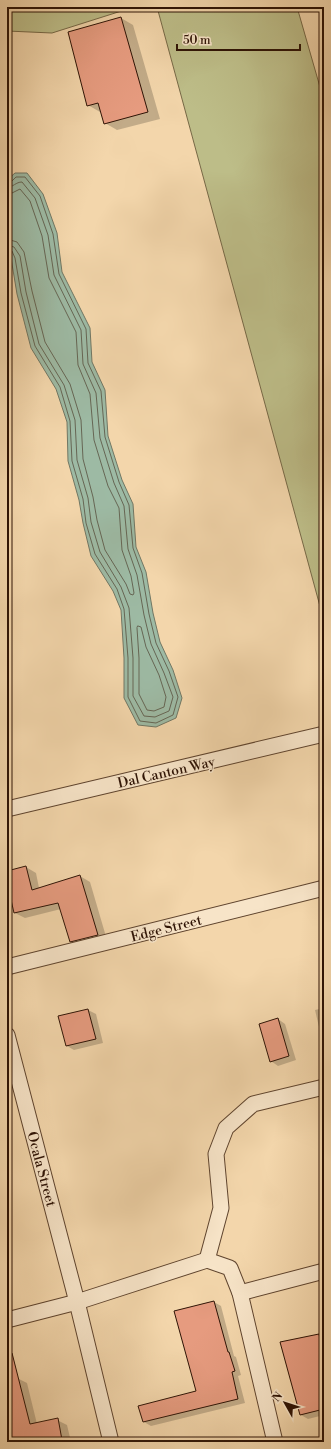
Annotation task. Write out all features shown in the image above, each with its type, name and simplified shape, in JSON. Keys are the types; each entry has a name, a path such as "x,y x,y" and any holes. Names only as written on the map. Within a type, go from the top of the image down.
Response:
{"street":[{"name":"Dal Canton Way","path":"7,809 324,734"},
{"name":"Edge Street","path":"7,967 324,888"},
{"name":"Ocala Street","path":"7,1035 77,1302 111,1442"},
{"path":"207,1260 221,1208 216,1154 226,1128 254,1104 324,1087"},
{"path":"7,1320 77,1302 207,1260 230,1268 240,1293 275,1442"},
{"path":"240,1293 324,1271"}],"green space":[{"path":"7,7 134,7 52,33 7,31"},
{"path":"157,7 297,7 324,101 324,621"}],"water":[{"path":"15,173 27,173 43,194 57,233 62,272 90,328 92,362 105,390 108,436 122,480 133,504 136,547 146,572 160,642 173,670 182,698 176,718 156,727 138,725 124,698 124,658 121,610 113,591 91,556 79,500 68,461 67,422 56,389 31,348 17,294 11,258 7,250 7,180"}],"building":[{"path":"121,17 148,112 104,124 98,103 87,106 68,32"},
{"path":"26,866 32,890 80,875 98,935 70,942 58,903 14,913 7,882 7,871"},
{"path":"88,1009 96,1039 66,1046 58,1016"},
{"path":"278,1018 289,1056 270,1062 259,1024"},
{"path":"214,1301 228,1352 235,1371 232,1372 238,1399 143,1422 138,1406 196,1391 174,1311"},
{"path":"319,1334 324,1358 324,1409 300,1415 280,1342"},
{"path":"12,1353 30,1424 58,1418 62,1440 53,1442 7,1442 7,1354"}]}
